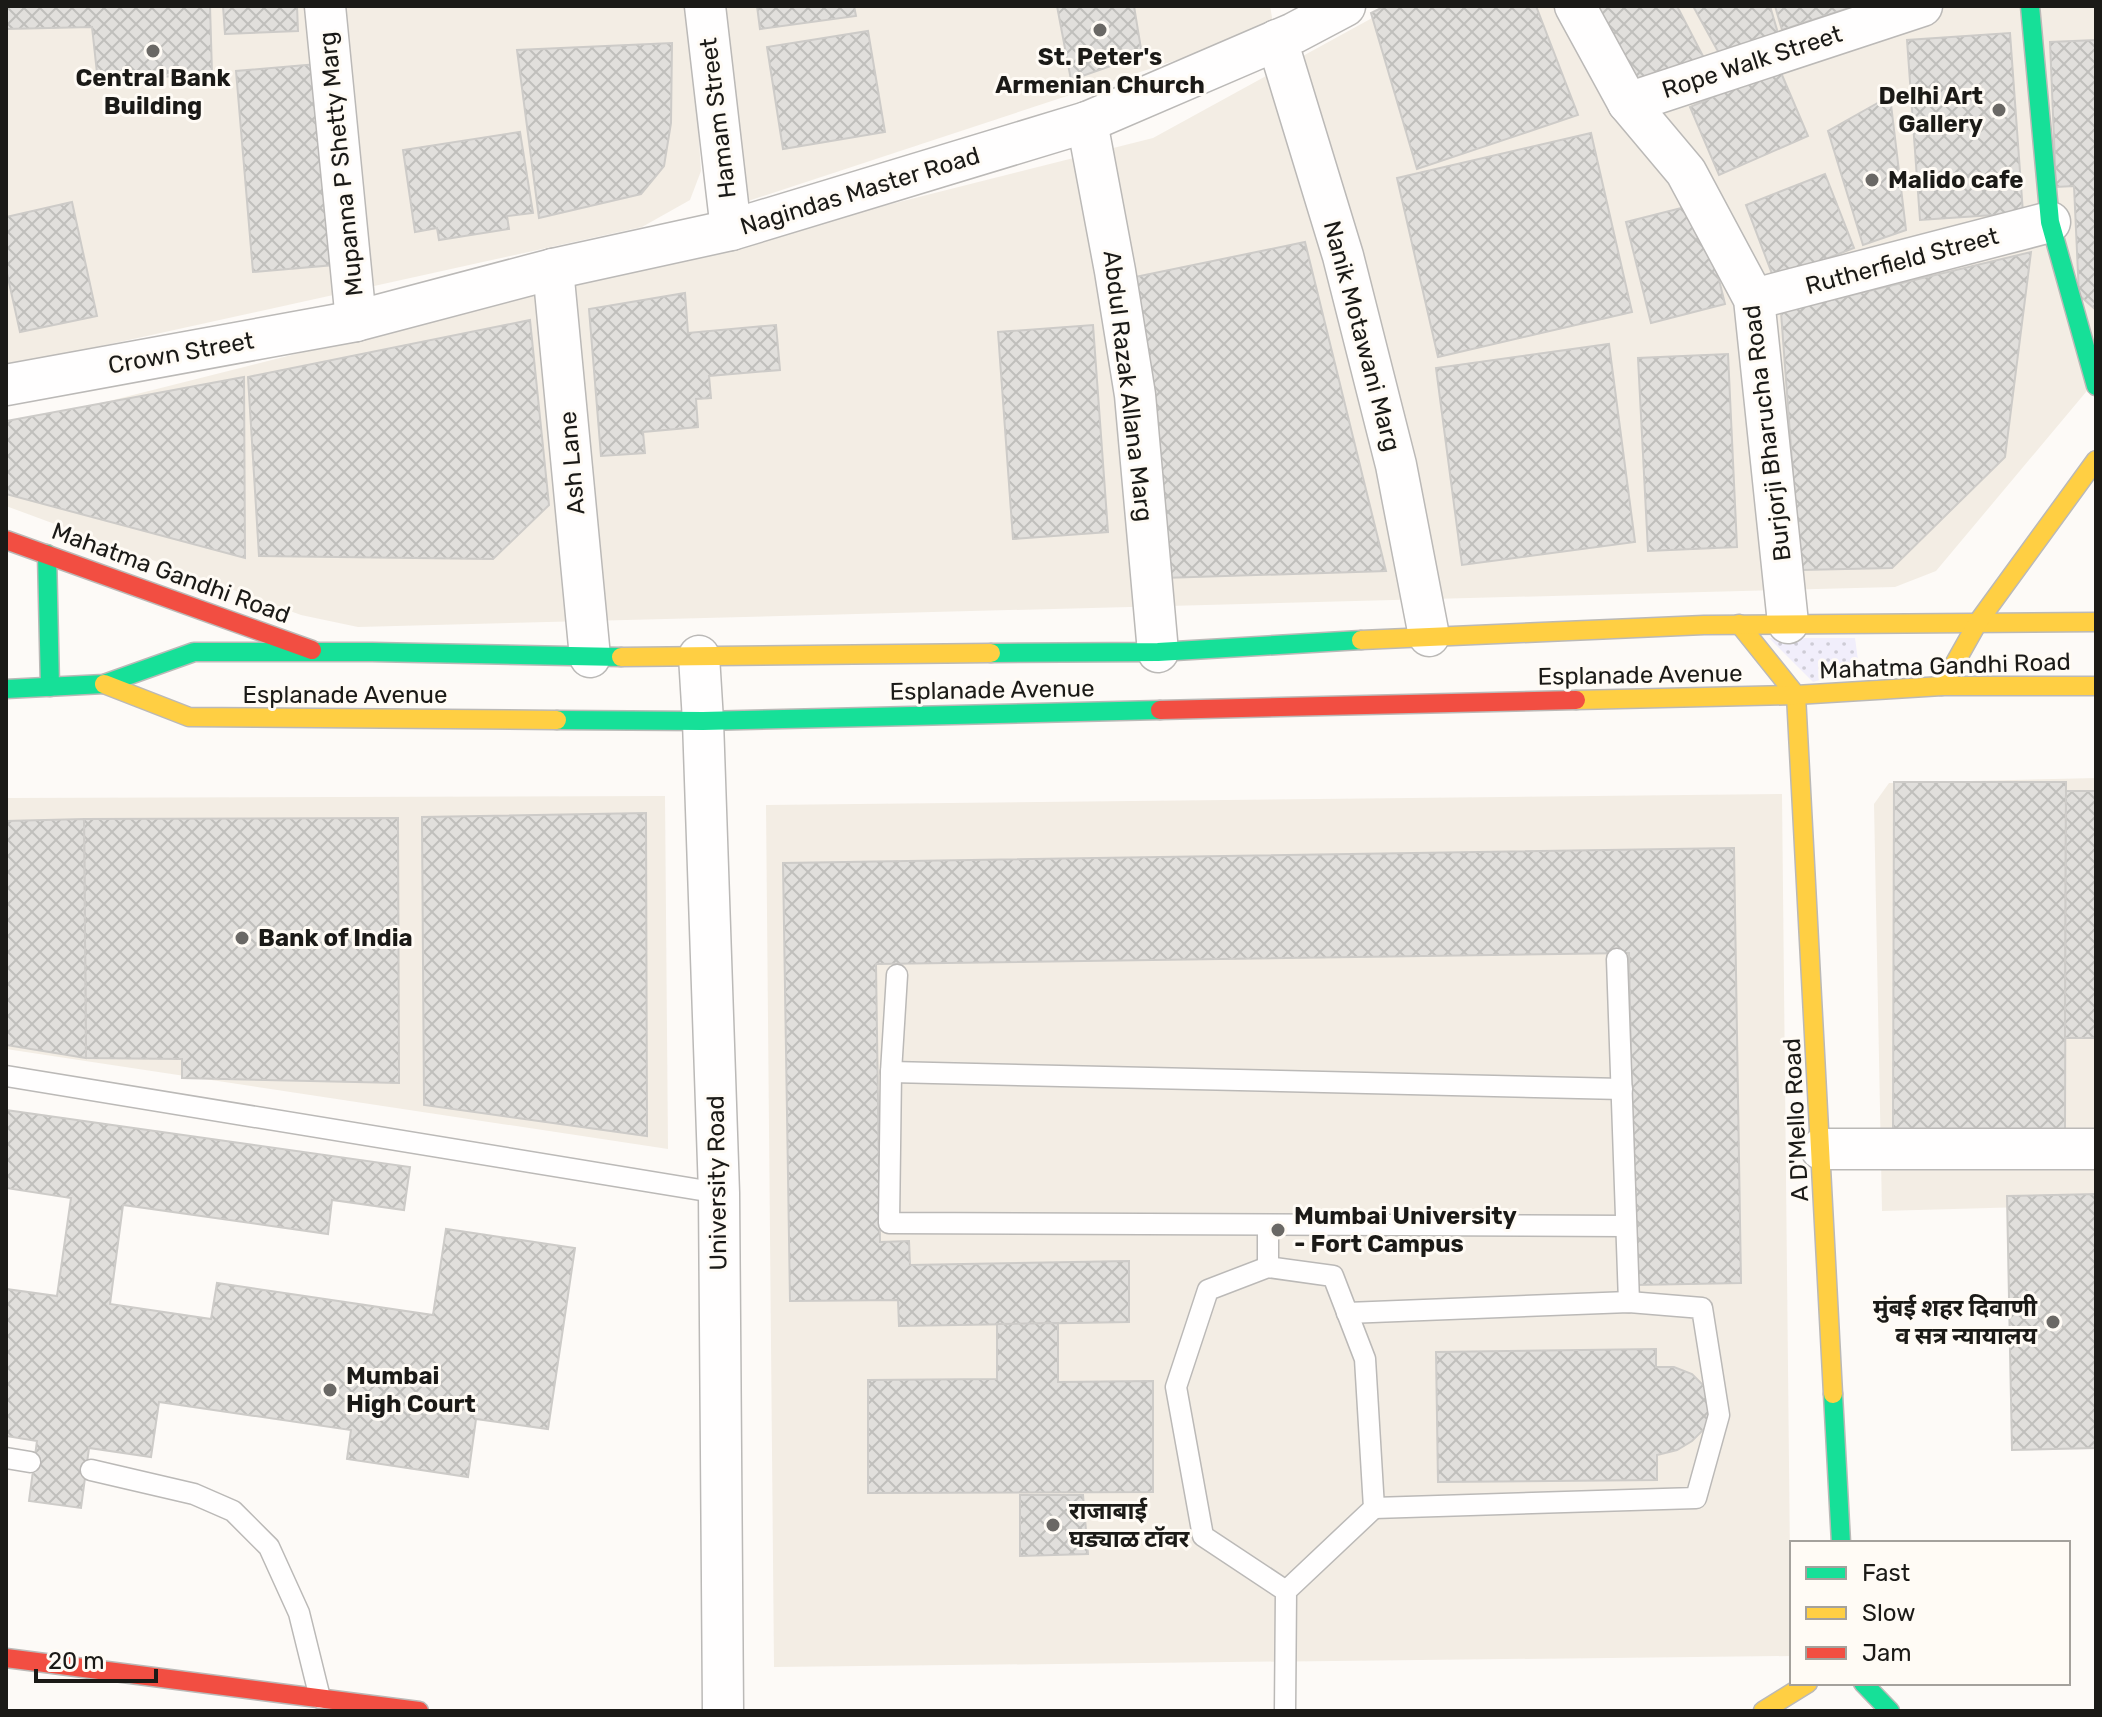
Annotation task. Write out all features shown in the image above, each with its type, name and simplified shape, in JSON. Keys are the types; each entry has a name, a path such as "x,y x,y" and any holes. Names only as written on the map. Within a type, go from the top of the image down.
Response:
{"main road":[{"path":"2030,6 2050,222 2096,386"},
{"path":"1942,686 1978,622 2096,460"},
{"name":"Mahatma Gandhi Road","path":"6,540 320,652"},
{"path":"47,554 50,687"},
{"path":"6,689 104,684 194,652 320,652 482,661 590,657 1158,652 1429,636 1739,624 1788,623 1876,629 1978,622 2096,622"},
{"path":"1739,624 1796,695"},
{"name":"Mahatma Gandhi Road","path":"1796,695 1882,683 2096,686"},
{"name":"Esplanade Avenue","path":"104,684 189,717 482,713 703,721 1796,695"},
{"name":"A D'Mello Road","path":"1796,695 1841,1541"},
{"path":"6,1658 419,1711"},
{"path":"1763,1711 1805,1685"},
{"path":"1865,1685 1890,1711"}],"street":[{"name":"Mupanna P Shetty Marg","path":"325,6 356,321"},
{"name":"Hamam Street","path":"705,6 731,230"},
{"name":"Nagindas Master Road","path":"356,321 553,269 731,230 1087,122 1287,26 1345,6"},
{"name":"Burjorji Bharucha Road","path":"1575,6 1628,103 1686,172 1754,299 1788,623"},
{"name":"Rope Walk Street","path":"1628,103 1922,6"},
{"name":"Nanik Motawani Marg","path":"1287,26 1396,465 1429,636"},
{"name":"Abdul Razak Allana Marg","path":"1087,122 1135,395 1158,652"},
{"name":"Rutherfield Street","path":"1754,299 2050,222"},
{"name":"Ash Lane","path":"553,269 590,657"},
{"name":"Crown Street","path":"6,385 356,321"},
{"name":"University Road","path":"699,656 719,1193 723,1711"},
{"path":"1821,1149 2096,1149"}],"lane":[{"path":"1617,959 1629,1302"},
{"path":"897,975 891,1072 889,1223 1626,1226"},
{"path":"891,1072 1622,1089"},
{"path":"6,1076 719,1193"},
{"path":"1268,1225 1268,1267"},
{"path":"1286,1591 1203,1536 1176,1387 1208,1290 1268,1267 1333,1276 1365,1359 1374,1508"},
{"path":"1285,1711 1286,1591 1374,1508 1696,1498 1719,1415 1702,1308 1629,1302 1347,1313"},
{"path":"6,1458 30,1462"},
{"path":"91,1470 194,1494 233,1511 269,1547 299,1613 320,1698"}],"shaded area":[{"path":"6,6 690,6 701,171 690,200 642,227 6,367"},
{"path":"721,6 1270,6 1274,28 745,202"},
{"path":"1394,6 2096,6 2096,380 1936,571 1895,587 358,627 301,615 6,506 6,427 1153,138"},
{"path":"1769,638 1855,638 1859,668 1813,682"},
{"path":"2096,778 2096,1205 1882,1211 1874,804 1889,783"},
{"name":"Mumbai University - Fort Campus","path":"1782,794 1790,1656 774,1667 766,805"},
{"path":"665,796 668,1149 6,1049 6,798"}],"building":[{"name":"Central Bank Building","path":"6,6 210,6 212,73 98,82 92,27 6,29"},
{"path":"223,6 297,6 298,31 225,34"},
{"path":"757,6 854,6 856,16 760,29"},
{"name":"St. Peter's Armenian Church","path":"1057,6 1134,6 1142,55 1071,80"},
{"path":"1385,6 1536,6 1578,115 1417,169 1371,13"},
{"path":"1583,6 1677,6 1704,58 1631,97"},
{"path":"1693,6 1770,6 1782,47 1725,64"},
{"path":"1775,6 1855,6 1782,30"},
{"path":"868,31 885,132 783,149 767,47"},
{"path":"2010,33 2023,213 1920,220 1907,40"},
{"path":"2096,40 2096,310 2079,295 2074,186 2056,187 2050,42"},
{"path":"672,43 671,123 664,166 641,194 539,218 517,50"},
{"path":"317,64 334,265 253,272 236,71"},
{"path":"1779,68 1808,136 1719,175 1690,107"},
{"name":"Malido cafe","path":"1890,96 1906,230 1863,245 1828,131"},
{"path":"520,132 533,213 507,216 509,229 439,240 437,228 415,232 403,150"},
{"path":"1591,133 1632,312 1438,357 1397,178"},
{"path":"1825,174 1854,248 1774,279 1746,205"},
{"path":"72,202 97,316 20,332 6,269 6,217"},
{"path":"1689,206 1703,215 1725,304 1651,323 1626,222"},
{"path":"1305,242 1386,571 1163,578 1135,277"},
{"path":"2031,252 2005,457 1892,568 1800,570 1781,312"},
{"path":"685,293 688,333 776,325 780,370 709,376 711,398 696,399 698,427 643,432 645,453 601,456 589,309"},
{"path":"530,320 549,505 493,559 259,556 248,377"},
{"path":"1093,325 1108,532 1013,539 998,332"},
{"path":"1609,344 1635,542 1462,565 1436,368"},
{"path":"1728,354 1737,547 1648,551 1638,358"},
{"path":"244,377 245,558 6,494 6,421"},
{"path":"1894,782 2066,782 2065,1131 1893,1130"},
{"path":"2066,791 2096,791 2096,1038 2065,1038"},
{"path":"646,813 647,1136 424,1105 422,817"},
{"name":"Bank of India","path":"398,818 399,1083 182,1078 182,1059 86,1058 84,819"},
{"path":"84,819 86,1058 6,1045 6,821"},
{"path":"1734,848 1741,1283 1635,1285 1629,953 876,964 880,1242 909,1241 910,1265 1129,1261 1129,1322 899,1326 898,1300 790,1301 783,863"},
{"path":"6,1110 410,1167 404,1210 332,1200 328,1234 123,1205 110,1304 211,1319 217,1283 433,1315 446,1229 575,1248 548,1429 476,1419 468,1477 347,1459 351,1430 159,1402 151,1457 89,1448 81,1508 29,1501 37,1441 6,1436 6,1289 57,1296 71,1198 6,1188"},
{"name":"मुंबई शहर दिवाणी व सत्र न्यायालय","path":"2096,1194 2096,1448 2012,1450 2007,1196"},
{"path":"1058,1323 1058,1382 1153,1381 1153,1492 868,1493 868,1380 997,1379 997,1324"},
{"path":"1656,1349 1656,1367 1674,1367 1692,1374 1706,1388 1712,1408 1706,1427 1692,1441 1677,1450 1657,1455 1657,1480 1438,1482 1436,1352"},
{"name":"राजाबाई घड्याळ टॉवर","path":"1020,1495 1083,1495 1088,1554 1020,1556"}],"traffic: fast":[{"path":"2030,6 2050,222 2096,386"},
{"path":"47,554 50,687"},
{"path":"991,653 1158,652 1361,640"},
{"path":"6,689 104,684 194,652 621,657"},
{"path":"557,720 703,721 1160,710"},
{"path":"1833,1394 1841,1541"},
{"path":"1865,1685 1890,1711"}],"traffic: slow":[{"path":"1942,686 1978,622 2096,460"},
{"path":"1361,640 1704,625 2096,622"},
{"path":"1739,624 1796,695"},
{"path":"621,657 991,653"},
{"path":"104,684 189,717 557,720"},
{"path":"1576,700 1796,695 1942,686 2096,686"},
{"path":"1796,695 1833,1394"},
{"path":"1763,1711 1805,1685"}],"traffic: jam":[{"path":"6,540 312,650"},
{"path":"1160,710 1576,700"},
{"path":"6,1658 419,1711"}],"place":[{"name":"St. Peter's Armenian Church","path":"1100,30"},
{"name":"Central Bank Building","path":"153,51"},
{"name":"Delhi Art Gallery","path":"1999,110"},
{"name":"Malido cafe","path":"1872,180"},
{"name":"Bank of India","path":"242,938"},
{"name":"Mumbai University - Fort Campus","path":"1278,1230"},
{"name":"मुंबई शहर दिवाणी व सत्र न्यायालय","path":"2053,1322"},
{"name":"Mumbai High Court","path":"330,1390"},
{"name":"राजाबाई घड्याळ टॉवर","path":"1053,1525"}]}
